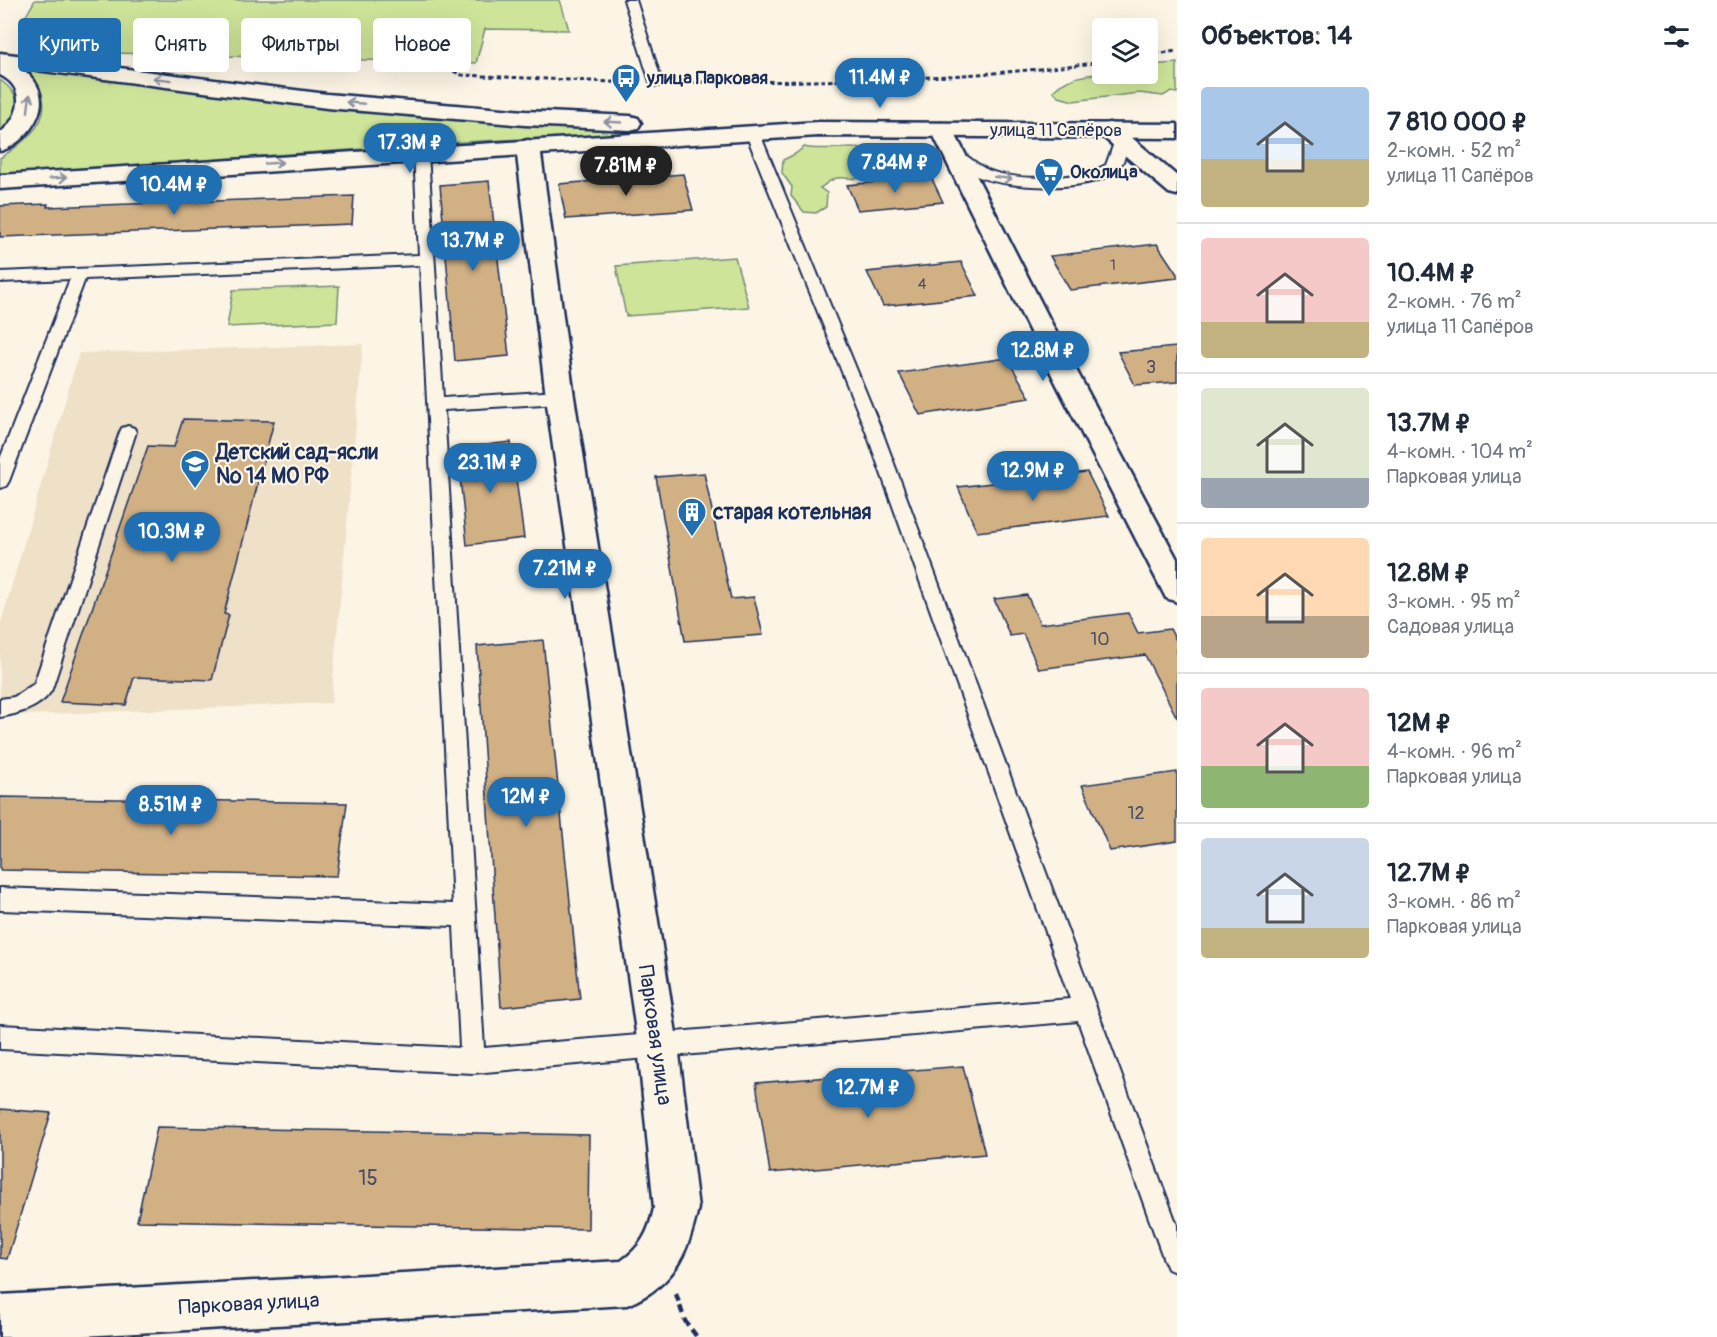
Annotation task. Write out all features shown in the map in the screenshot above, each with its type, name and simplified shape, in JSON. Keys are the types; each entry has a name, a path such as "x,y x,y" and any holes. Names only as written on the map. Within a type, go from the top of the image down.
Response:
{"street":[{"path":"0,59 339,102 525,118 818,129"},
{"path":"0,66 18,75 26,83 31,100 24,120 0,144"},
{"name":"улица 11 Сапёров","path":"0,182 818,129 947,141 1115,136 1177,131"},
{"path":"1115,136 1177,188"},
{"path":"947,141 1044,334 1177,589"},
{"name":"Парковая улица","path":"0,1317 627,1283 645,1273 662,1254 671,1235 676,1208 658,1046 560,397 528,147"}],"lane":[{"path":"630,0 656,82"},
{"path":"753,134 875,434 1177,1260"},
{"path":"947,141 974,170 990,177 1073,180 1104,173 1113,166 1115,136"},
{"path":"421,153 473,1061"},
{"path":"0,277 427,260"},
{"path":"0,481 79,275"},
{"path":"435,405 560,397"},
{"path":"0,708 18,705 42,689 128,432"},
{"path":"0,899 465,915"},
{"path":"0,1038 473,1061 1084,1009"}],"path":[{"path":"1158,54 1177,51"},
{"path":"455,72 462,75 617,83 888,80 965,77 1092,63"}],"shaded area":[{"name":"Детский сад-ясли № 14 МО РФ","path":"363,344 331,703 0,716 0,626 79,353"}],"green space":[{"path":"35,0 560,0 569,30 485,29 476,63 471,63 471,18 373,18 373,60 361,60 361,18 241,18 241,57 229,56 229,18 133,18 133,54 121,53 121,18 25,18"},
{"path":"1177,63 1177,93 1170,92 1163,96 1139,93 1073,101 1059,97 1053,91 1073,79 1092,75 1092,84 1158,84 1158,64"},
{"path":"24,72 50,72 420,118 650,133 480,141 0,174 0,158 25,140 41,119 44,108 36,84"},
{"path":"0,80 14,94 17,108 12,123 0,138"},
{"path":"804,147 867,149 884,157 882,161 874,163 867,175 863,177 837,178 828,182 820,188 827,193 826,207 816,213 804,212 791,196 792,187 782,173 783,160"},
{"path":"735,257 749,307 626,316 616,266"},
{"path":"339,286 337,322 227,327 233,290"}],"building":[{"path":"683,174 693,210 566,219 559,184"},
{"path":"931,177 943,202 858,210 847,185"},
{"path":"489,181 509,356 455,361 440,185"},
{"path":"354,196 352,224 0,237 0,206 48,204 47,207"},
{"path":"1157,244 1177,274 1177,278 1070,290 1050,256"},
{"path":"961,262 978,296 883,306 867,272"},
{"path":"1177,347 1177,382 1135,385 1118,352"},
{"path":"1007,358 1030,398 920,415 899,373"},
{"path":"183,419 274,421 224,614 229,615 212,680 134,677 126,705 60,702 148,446 174,447"},
{"path":"511,442 524,538 467,545 457,448"},
{"path":"1087,472 1109,516 977,532 958,487"},
{"name":"старая котельная","path":"704,473 731,599 754,597 763,635 685,641 656,477"},
{"path":"1027,595 1040,624 1128,613 1138,633 1170,629 1177,642 1177,718 1145,655 1039,669 1023,634 1010,636 994,599"},
{"path":"543,640 580,999 501,1007 477,646"},
{"path":"1177,772 1177,841 1110,851 1082,785"},
{"path":"0,797 347,803 337,876 0,870"},
{"path":"963,1066 985,1154 770,1173 756,1083"},
{"path":"0,1109 51,1113 7,1259 0,1258"},
{"path":"157,1127 589,1135 588,1229 137,1221"}],"place":[{"name":"улица Парковая","path":"626,104"},
{"name":"Околица","path":"1049,198"},
{"name":"Детский сад-ясли № 14 МО РФ","path":"195,490"},
{"name":"старая котельная","path":"692,538"}]}
